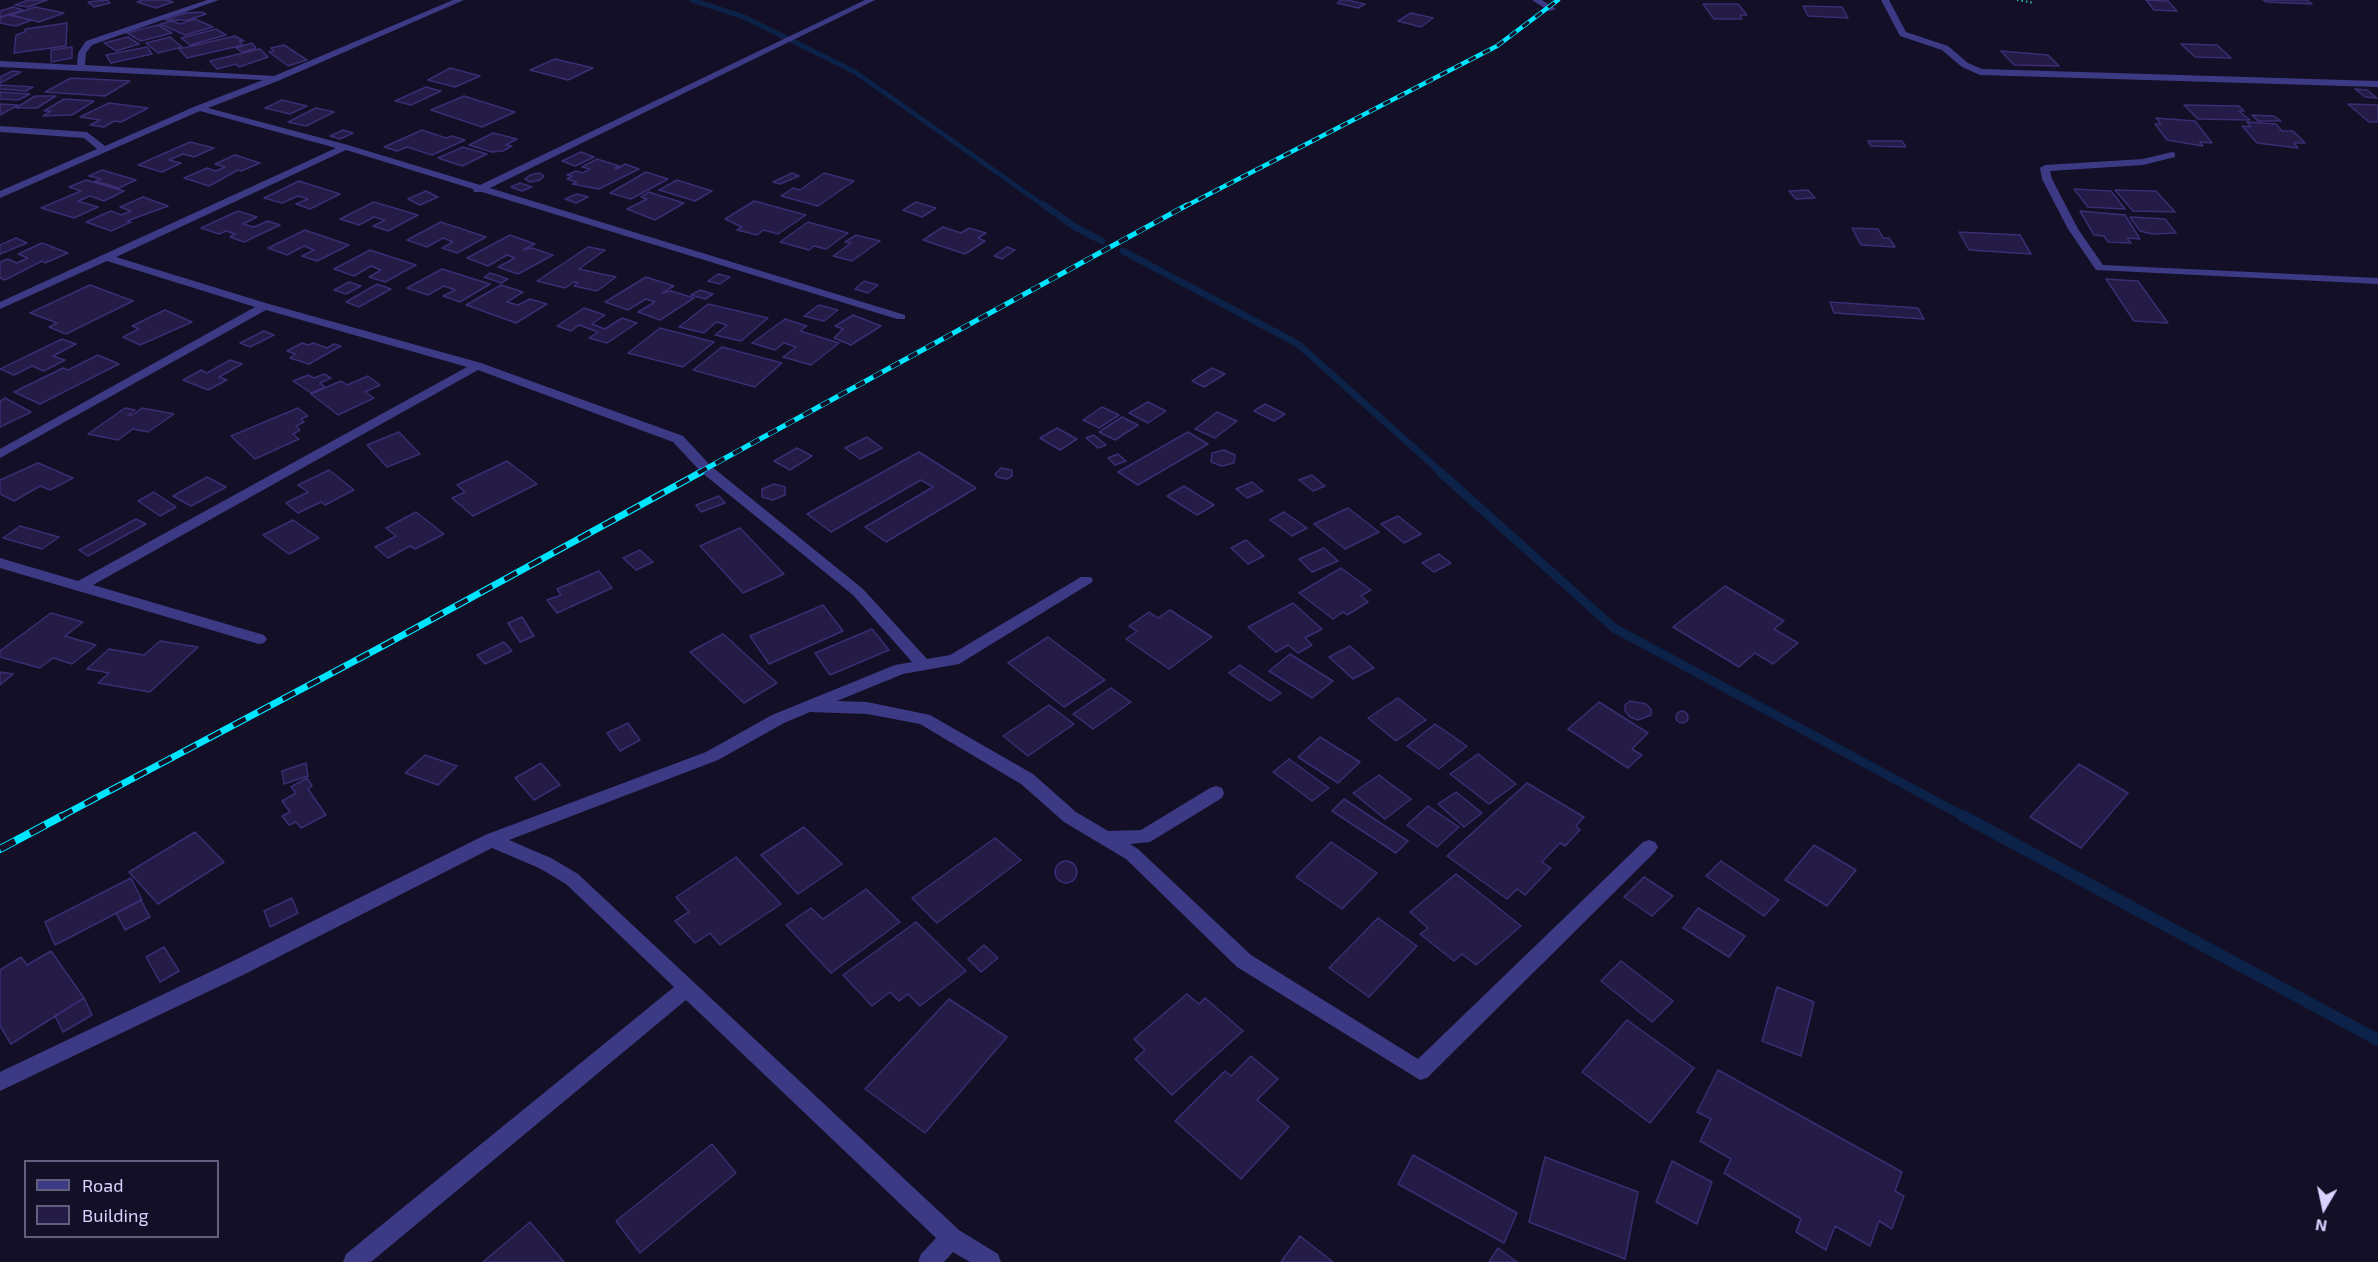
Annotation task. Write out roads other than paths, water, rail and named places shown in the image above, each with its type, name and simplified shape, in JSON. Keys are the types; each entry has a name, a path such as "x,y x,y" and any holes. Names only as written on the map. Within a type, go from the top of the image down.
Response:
{"street":[{"path":"81,68 82,53 89,43 215,0"},
{"path":"0,195 199,108 274,79 459,0"},
{"path":"478,190 871,0"},
{"path":"1536,0 1552,9"},
{"path":"1885,0 1903,34 1946,48 1965,65 1980,72 2378,84"},
{"path":"0,64 274,79"},
{"path":"0,71 14,65"},
{"path":"199,108 345,147 478,190 901,317"},
{"path":"0,129 87,135 104,150"},
{"path":"0,306 345,147"},
{"path":"2172,155 2143,162 2045,168 2047,179 2073,229 2100,268 2378,281"},
{"path":"105,257 265,306 477,366 678,439 706,469 858,592 924,665"},
{"path":"0,454 265,306"},
{"path":"79,587 477,366"},
{"path":"0,564 259,639"},
{"path":"0,1082 246,964 491,840 712,756 778,719 900,669 954,660 1086,580"},
{"path":"809,706 867,708 924,719 1019,773 1070,817 1132,854 1244,961 1420,1071 1649,848"},
{"path":"1108,838 1144,837 1216,793"},
{"path":"491,840 545,863 572,879 951,1238 990,1262"},
{"path":"354,1262 688,987"},
{"path":"929,1262 951,1238"}],"waterway":[{"path":"692,0 744,17 855,72 1046,207"},
{"path":"1044,205 1075,227 1102,241"},
{"path":"1123,251 1298,344 1442,473"},
{"path":"1440,472 1614,628 1965,817"},
{"path":"1963,816 2378,1040"}],"railway":[{"path":"1184,207 1497,46 1558,0"},
{"path":"698,473 1187,205"},
{"path":"60,817 381,647 701,472"},
{"path":"0,849 62,816"}]}
